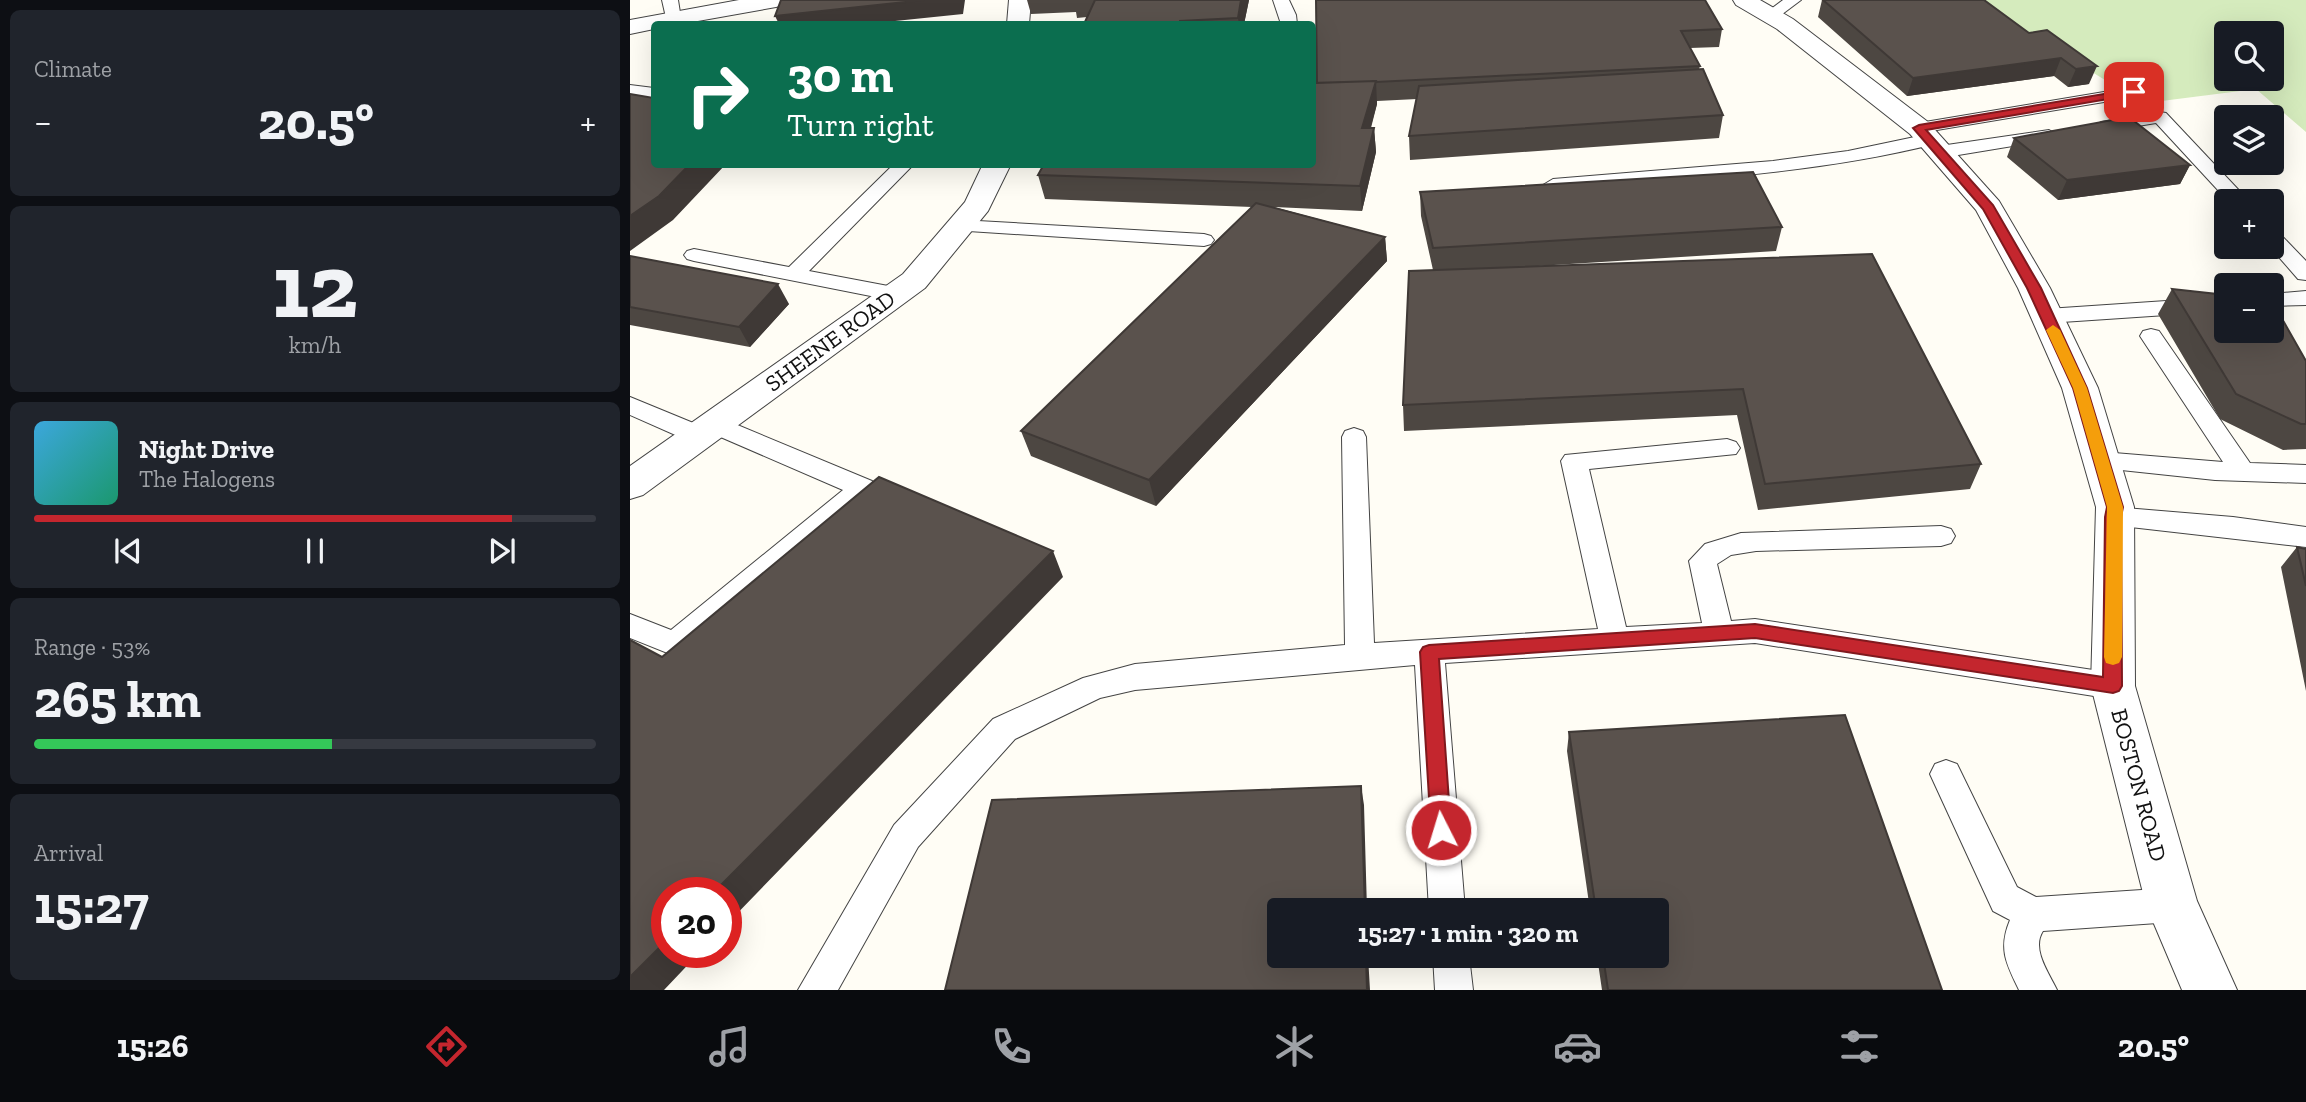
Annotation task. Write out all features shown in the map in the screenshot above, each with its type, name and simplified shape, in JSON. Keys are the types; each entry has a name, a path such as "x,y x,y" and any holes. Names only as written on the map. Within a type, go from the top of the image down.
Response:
{"street":[{"path":"630,27 672,9 776,0"},
{"path":"1017,21 1020,0"},
{"name":"BOSTON ROAD","path":"1769,5 1929,140 1989,207 2047,316 2080,388 2115,507 2113,686 2172,905 2210,990"},
{"name":"SHEENE ROAD","path":"630,485 914,281 978,205 995,168"}],"lane":[{"path":"1282,0 1289,21"},
{"path":"630,90 651,93"},
{"path":"1529,186 1773,166 1848,157 2134,92"},
{"path":"1929,140 2071,131 2160,117 2228,189"},
{"path":"794,274 901,168"},
{"path":"960,226 1204,240"},
{"path":"2284,250 2306,274"},
{"path":"694,256 896,294"},
{"path":"2284,299 2306,298"},
{"path":"2047,316 2214,305"},
{"path":"2151,335 2243,472"},
{"path":"630,626 675,644 863,488 706,430 635,413"},
{"path":"1353,437 1360,656"},
{"path":"1615,641 1574,460 1727,448"},
{"path":"2102,461 2306,474"},
{"path":"2113,517 2233,527 2306,537"},
{"path":"1719,634 1703,561 1712,551 1726,545 1756,541 1941,536"},
{"path":"817,990 905,836 1004,729 1094,687 1135,677 1360,656 1755,631 2113,686"},
{"path":"1429,652 1446,898"},
{"path":"1946,774 2005,899 2034,914 2172,905"},
{"path":"2034,914 2021,933 2018,945 2038,990"},
{"path":"1452,968 1454,990"}],"green space":[{"path":"1976,0 2306,0 2306,132 2284,113 2284,105 2275,105 2258,91 2284,91 2284,21 2214,21 2214,91 2240,91 2138,104 2113,85"}],"building":[{"path":"781,0 924,0 775,16"},
{"path":"1095,0 1241,0 1238,18 1085,21"},
{"path":"1316,0 1705,0 1722,29 1681,31 1700,66 1317,83"},
{"path":"1823,0 1984,0 2029,33 2047,30 2097,66 2076,69 2061,58 1913,78"},
{"path":"1703,69 1723,115 1409,136 1419,86"},
{"path":"1376,81 1362,128 1374,128 1360,186 1038,175 1042,168 1316,168 1316,83"},
{"path":"630,94 651,98 651,168 686,168 659,196 630,216"},
{"path":"2129,117 2190,165 2067,180 2014,138"},
{"path":"1753,172 1782,227 1433,248 1420,192"},
{"path":"1256,203 1385,237 1149,480 1021,431"},
{"path":"1872,254 1981,464 1765,484 1743,389 1403,405 1409,271"},
{"path":"630,256 778,284 739,327 630,307"},
{"path":"2172,289 2214,294 2214,343 2284,343 2284,322 2306,361 2306,424 2236,394"},
{"path":"879,477 1053,551 729,877 651,877 651,956 630,977 630,640 662,657"},
{"path":"2297,547 2306,549 2306,586"},
{"path":"1845,715 1942,990 1608,990 1605,968 1669,968 1669,898 1594,898 1569,732"},
{"path":"1361,786 1365,898 1267,898 1267,968 1366,968 1367,990 945,990 992,800"}],"slow traffic":[{"path":"2053,330 2080,388 2115,507 2113,657"}],"route":[{"path":"1441,830 1429,652 1755,631 2113,686 2115,507 2080,388 2034,288 1989,207 1919,128 2134,92"}]}
